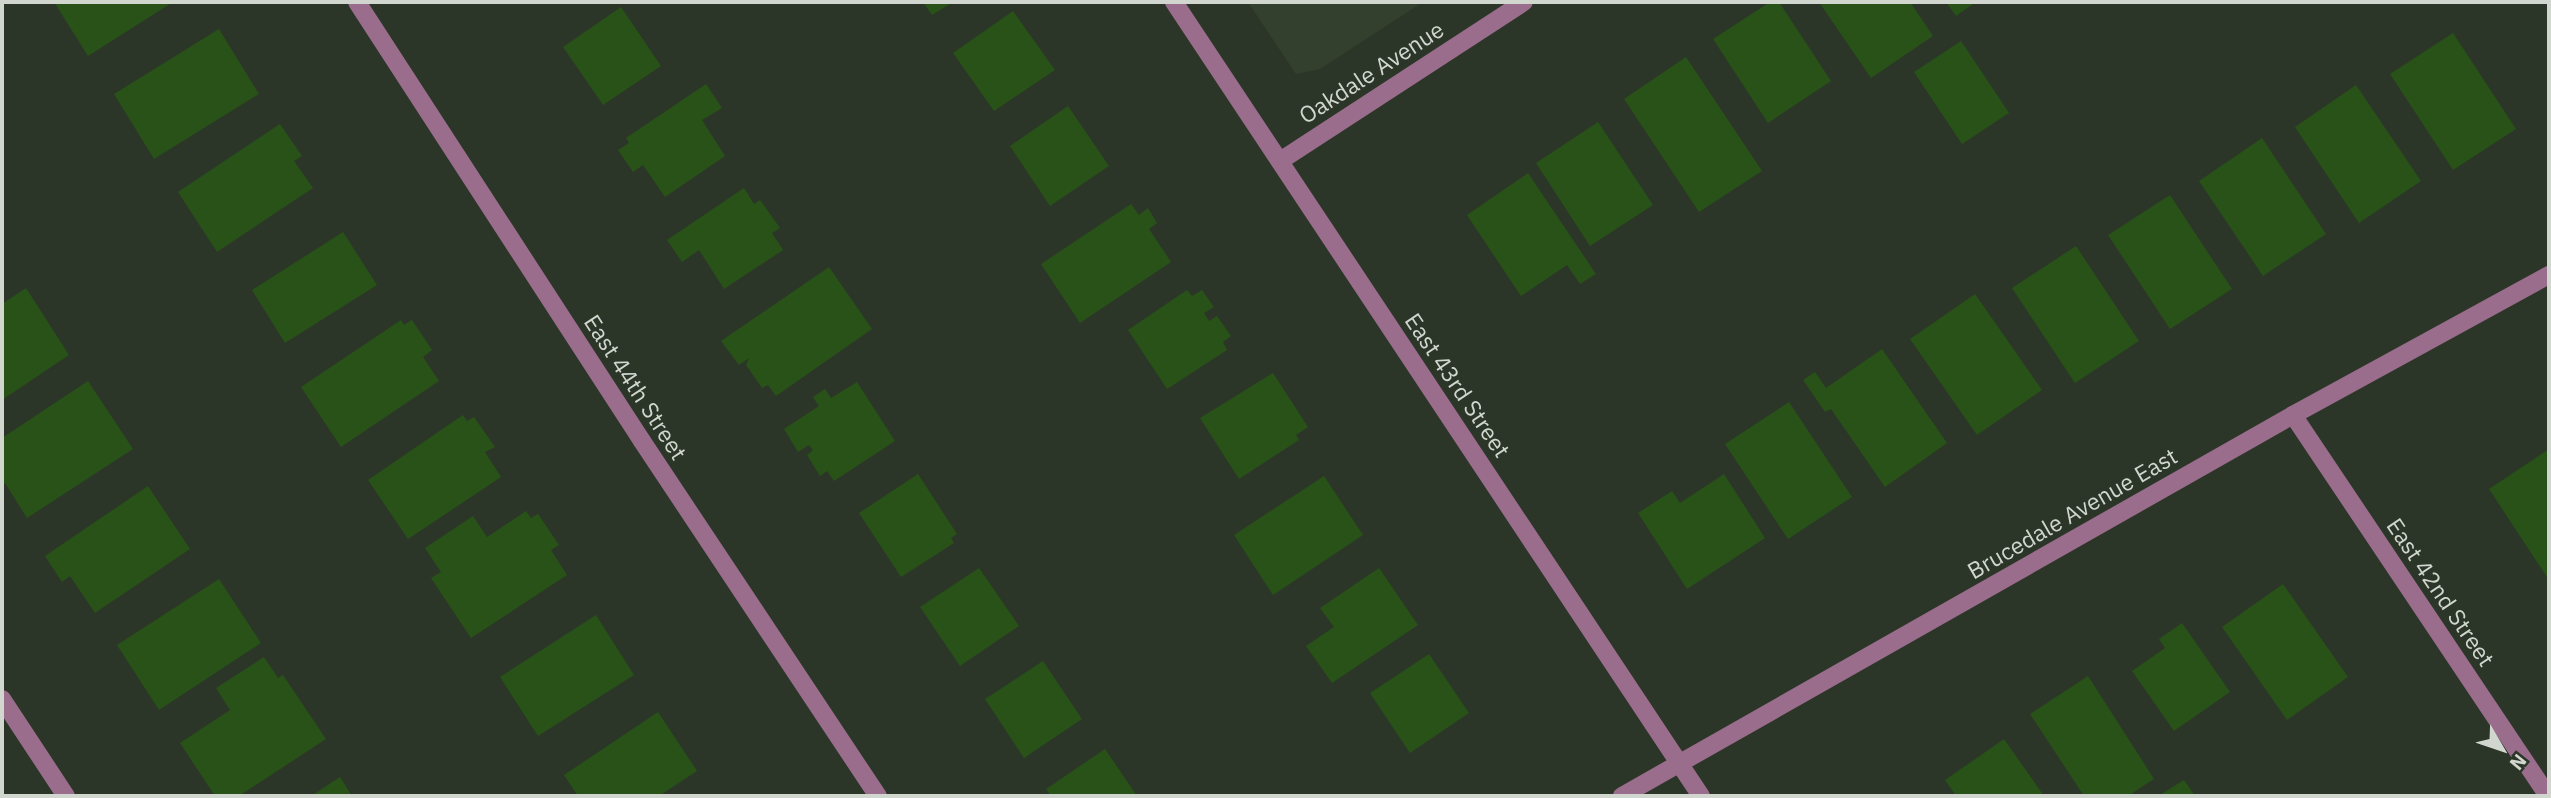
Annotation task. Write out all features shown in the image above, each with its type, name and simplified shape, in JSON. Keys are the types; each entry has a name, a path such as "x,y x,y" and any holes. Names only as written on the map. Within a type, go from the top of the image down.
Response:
{"street":[{"name":"East 44th Street","path":"357,2 642,441 878,796"},
{"name":"East 43rd Street","path":"1174,2 1701,796"},
{"name":"Oakdale Avenue","path":"1280,161 1524,2"},
{"name":"Brucedale Avenue East","path":"1622,796 2293,415 2549,275"},
{"name":"East 42nd Street","path":"2293,415 2548,796"},
{"path":"2,699 66,796"}],"shaded area":[{"path":"1248,2 1423,2 1320,69 1296,74"}],"building":[{"path":"54,2 173,2 88,56"},
{"path":"923,2 953,2 932,15"},
{"path":"1770,2 1779,2 1831,81 1768,123 1713,39"},
{"path":"1819,2 1910,2 1933,36 1871,78"},
{"path":"1946,2 1976,2 1956,16"},
{"path":"621,7 661,66 603,105 563,47"},
{"path":"1013,11 1055,70 994,111 953,53"},
{"path":"219,29 259,94 154,159 114,94"},
{"path":"2453,33 2516,129 2453,170 2390,74"},
{"path":"1961,41 2009,113 1962,144 1914,72"},
{"path":"1686,57 1762,171 1699,212 1624,99"},
{"path":"706,84 722,108 702,120 725,156 665,197 643,165 633,172 618,150 629,143 626,138"},
{"path":"2356,85 2421,181 2359,223 2295,127"},
{"path":"1068,106 1109,166 1050,206 1010,146"},
{"path":"1598,122 1653,205 1590,246 1536,163"},
{"path":"280,124 302,156 294,161 313,188 217,252 178,192"},
{"path":"2262,138 2326,234 2263,276 2199,181"},
{"path":"1528,173 1596,274 1580,284 1567,265 1521,296 1467,215"},
{"path":"744,188 754,204 760,200 780,228 772,233 783,250 724,289 699,250 682,262 667,240"},
{"path":"2170,195 2232,289 2170,329 2108,235"},
{"path":"1131,204 1139,215 1148,208 1157,223 1149,229 1171,262 1080,323 1041,264"},
{"path":"343,232 377,285 285,343 252,290"},
{"path":"2076,246 2139,341 2075,383 2012,288"},
{"path":"829,267 872,329 776,396 768,385 762,388 746,365 749,358 739,365 721,341"},
{"path":"26,288 69,355 2,400 2,304"},
{"path":"1187,290 1192,296 1202,290 1214,307 1204,313 1209,321 1217,316 1231,336 1223,342 1227,350 1167,389 1128,330"},
{"path":"1975,294 2042,390 1977,435 1910,339"},
{"path":"401,320 404,325 412,320 432,350 423,357 439,381 341,447 301,387"},
{"path":"1882,349 1947,443 1885,487 1831,409 1825,412 1803,380 1815,372 1826,388"},
{"path":"1273,373 1308,427 1296,435 1299,440 1239,479 1200,418"},
{"path":"88,381 133,449 27,518 5,483 2,485 2,438"},
{"path":"857,382 895,441 834,481 827,471 820,476 807,455 813,450 809,445 798,452 784,429 819,406 813,397 825,389 831,398"},
{"path":"1789,402 1852,497 1788,539 1725,444"},
{"path":"463,415 467,421 474,417 495,447 485,452 501,477 408,539 368,480"},
{"path":"2549,449 2549,580 2489,489"},
{"path":"918,474 957,534 951,538 954,543 901,577 859,513"},
{"path":"1724,474 1765,538 1687,589 1638,513 1672,491 1680,503"},
{"path":"1324,476 1363,535 1273,595 1234,535"},
{"path":"148,486 190,549 95,613 70,576 62,582 45,556"},
{"path":"526,511 531,518 538,514 559,545 551,550 567,575 471,638 431,578 441,572 425,548 473,516 487,537"},
{"path":"979,568 1019,626 960,666 920,607"},
{"path":"1379,568 1418,625 1332,683 1306,646 1334,627 1320,608"},
{"path":"219,579 261,643 159,710 117,645"},
{"path":"2283,584 2348,677 2287,720 2222,627"},
{"path":"596,615 634,675 538,736 500,677"},
{"path":"2182,623 2230,692 2174,731 2132,671 2165,648 2159,639"},
{"path":"1429,654 1469,713 1410,753 1370,693"},
{"path":"264,657 278,678 283,675 326,739 239,796 215,796 180,743 230,710 216,688"},
{"path":"1043,661 1082,719 1024,758 985,699"},
{"path":"2088,676 2154,779 2128,796 2084,796 2030,714"},
{"path":"658,712 697,771 659,796 578,796 564,775"},
{"path":"2004,739 2044,796 1956,796 1945,780"},
{"path":"1105,749 1137,796 1051,796 1046,789"},
{"path":"340,777 352,796 311,796"},
{"path":"2184,780 2195,796 2158,796"}]}
